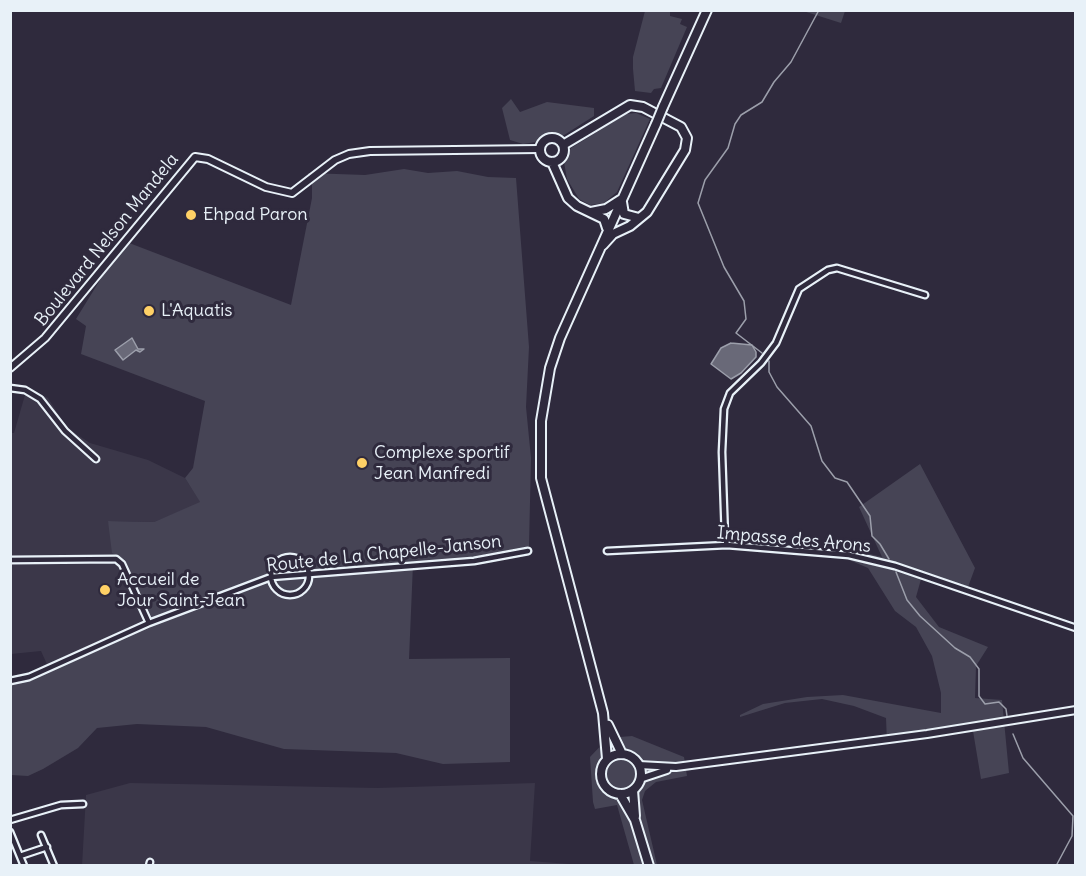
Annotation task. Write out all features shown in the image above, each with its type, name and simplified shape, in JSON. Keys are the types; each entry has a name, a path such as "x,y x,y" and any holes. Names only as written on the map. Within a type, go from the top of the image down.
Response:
{"main road":[{"path":"622,754 603,713 548,514 541,478 539,449 542,412 550,368 560,338 707,10"},
{"path":"563,145 630,105 643,106 681,127 687,138 685,150 647,212 613,234 600,248"},
{"path":"552,162 562,157 563,145 558,139 550,137 542,141 539,149 541,157 552,162 568,198 577,206 604,219 607,230"},
{"path":"591,212 606,209 621,200"},
{"path":"621,200 624,214 639,218"},
{"path":"603,713 607,759 602,768 602,779 609,790 620,794 633,790"},
{"path":"607,759 622,754 632,757 639,765 640,779 633,790 635,820"},
{"path":"620,794 635,820 649,866"}],"street":[{"name":"Boulevard Nelson Mandela","path":"10,368 45,338 195,157 208,159 266,187 292,193 335,160 349,154 370,151 539,149"},
{"path":"727,545 722,452 724,409 730,393 761,363 776,343 799,289 828,270 837,268 925,295"},
{"path":"10,388 25,390 40,399 65,430 96,459"},
{"name":"Impasse des Arons","path":"607,551 727,545 849,555 895,566 1076,628"},
{"name":"Route de La Chapelle-Janson","path":"10,681 29,677 149,622 271,577 474,561 528,551"},
{"path":"291,557 303,562 309,574 302,590 291,595 275,588 271,577 271,571 279,560 291,557"},
{"path":"10,560 116,559 122,564 149,622"},
{"path":"639,765 676,767 939,732 1076,710"},
{"path":"640,779 676,767"},
{"path":"10,820 62,805 83,804"},
{"path":"10,832 24,866"},
{"path":"41,835 54,866"},
{"path":"20,856 47,847"}],"shaded area":[{"path":"645,11 670,11 670,16 682,19 680,24 687,27 661,88 654,89 651,93 635,91 633,69 633,57"},
{"path":"803,11 845,11 841,23"},
{"path":"511,99 520,112 547,102 594,108 594,116 561,137 547,135 536,142 523,144 510,140 502,108"},
{"path":"636,113 650,119 617,192 604,203 590,205 579,199 567,179 564,162 571,148 626,114"},
{"name":"Complexe sportif Jean Manfredi","path":"404,169 428,173 457,171 488,177 516,178 529,347 526,407 531,458 529,546 463,559 413,564 409,659 510,658 510,762 443,764 396,753 284,749 206,727 137,724 97,728 78,748 43,769 28,776 11,775 11,685 29,680 154,623 125,560 112,553 108,521 154,522 200,502 185,478 193,468 205,401 81,354 86,326 76,319 124,241 291,305 312,198 312,184 308,173 365,175"},
{"path":"27,388 48,398 67,428 90,443 148,460 185,478 201,503 154,522 108,521 154,623 50,671 41,651 11,654 10,433 14,433"},
{"path":"920,464 975,568 968,587 923,572 916,597 939,627 988,647 976,666 975,698 1002,700 1009,773 981,779 973,731 887,743 886,718 854,706 822,699 785,703 740,717 763,704 807,697 843,695 941,713 941,693 932,656 916,627 895,611 868,568 847,559 849,549 882,557 859,507"},
{"path":"632,736 684,757 687,776 656,782 645,791 642,800 657,865 634,865 617,805 595,809 593,802 590,757 608,738"},
{"path":"130,783 377,788 535,783 530,861 583,865 82,866 86,795"}],"water":[{"path":"132,338 138,349 144,349 140,352 136,350 123,360 115,350"},
{"path":"731,343 752,345 756,357 741,373 731,379 711,364 721,348"}],"waterway":[{"path":"762,353 736,333 746,319 744,301 724,267 698,203 705,180 728,148 735,124 741,115 762,102 774,82 791,62 819,10"},
{"path":"769,361 769,372 777,387 811,426 822,461 835,478 847,482 870,516 872,536 889,559"},
{"path":"896,572 907,600 920,616 955,648 970,657 979,669 979,696 985,704 999,702 1006,709 1007,716"},
{"path":"1013,734 1023,758 1073,816 1072,836 1056,866"}],"place":[{"name":"Ehpad Paron","path":"191,215"},
{"name":"L'Aquatis","path":"149,311"},
{"name":"Complexe sportif Jean Manfredi","path":"362,463"},
{"name":"Accueil de Jour Saint-Jean","path":"105,590"}]}
